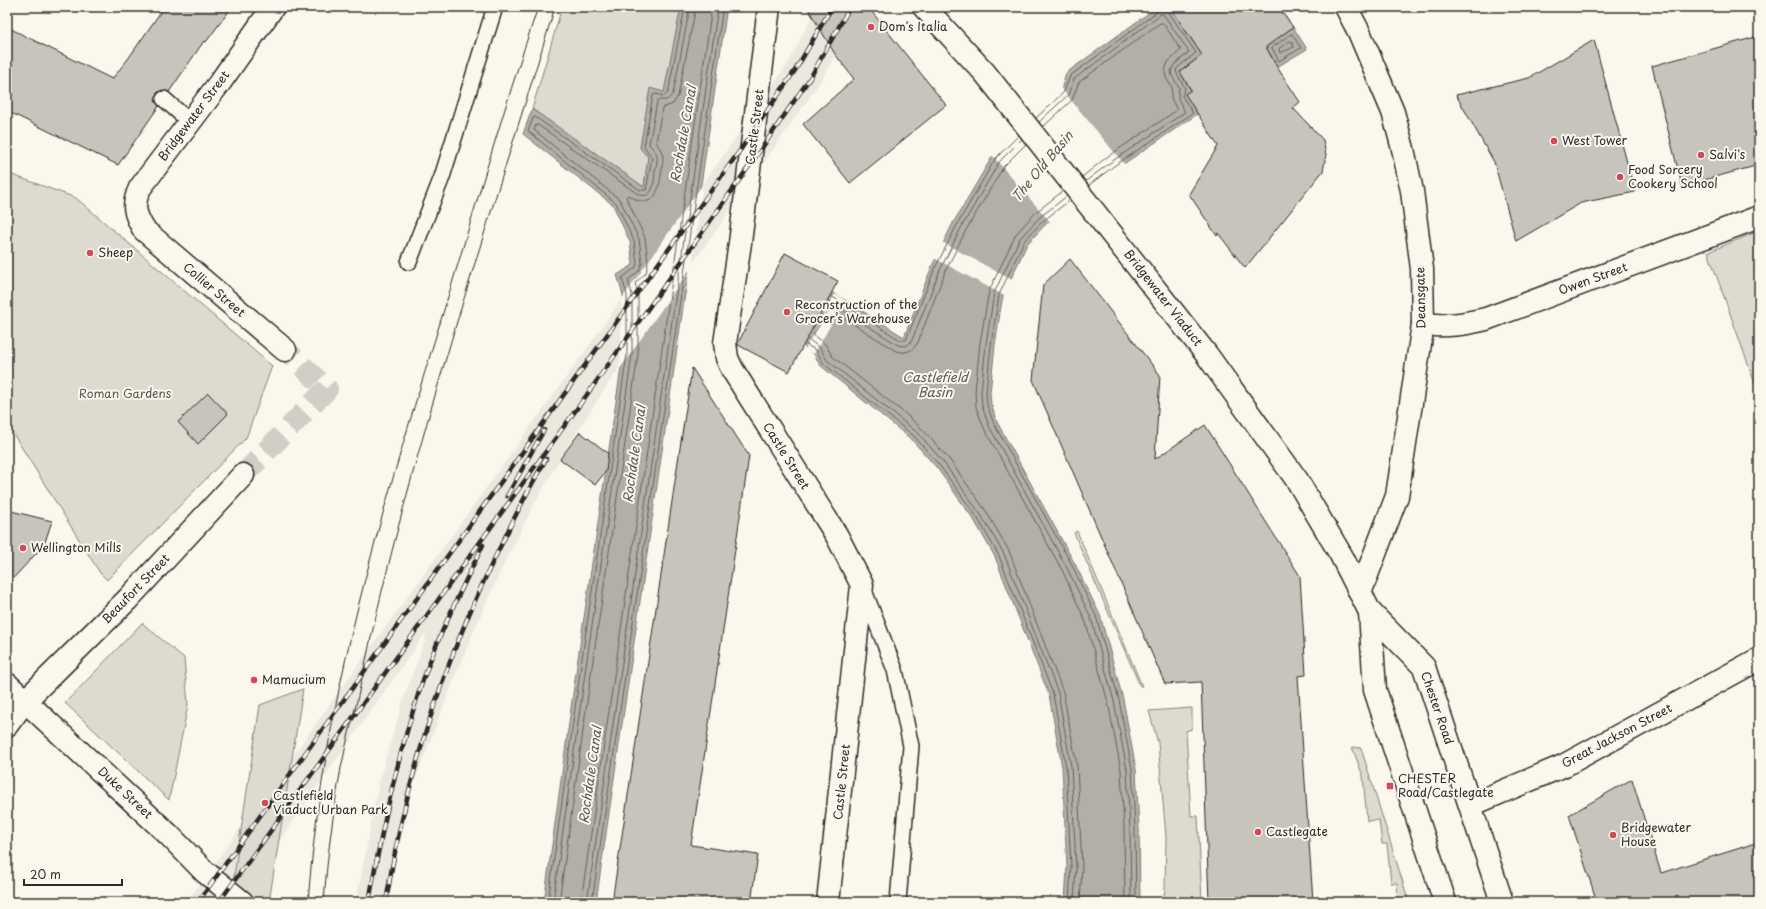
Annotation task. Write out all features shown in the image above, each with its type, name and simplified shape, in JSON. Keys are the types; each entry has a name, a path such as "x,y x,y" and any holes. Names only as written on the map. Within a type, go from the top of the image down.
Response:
{"street":[{"name":"Castle Street","path":"769,7 740,243 725,343 727,358 732,369 837,536 862,585 828,902"},
{"name":"Bridgewater Viaduct","path":"924,7 985,73 1207,355 1297,480 1341,555 1370,612"},
{"name":"Deansgate","path":"1346,7 1359,32 1393,112 1412,191 1422,269 1423,324 1397,496 1360,593"},
{"name":"Bridgewater Street","path":"144,230 137,218 135,199 140,188 221,81 268,9"},
{"name":"Owen Street","path":"1423,324 1443,326 1461,325 1486,319 1759,217"},
{"name":"Collier Street","path":"144,230 285,350"},
{"name":"Beaufort Street","path":"7,725 25,700 128,599 244,475"},
{"name":"Chester Road","path":"1370,612 1424,667 1502,902"},
{"path":"1370,612 1375,690 1445,902"},
{"name":"Great Jackson Street","path":"1471,806 1565,765 1759,659"},
{"name":"Duke Street","path":"7,684 168,834 205,872 242,902"}],"lane":[{"path":"409,262 442,177 495,7"},
{"path":"164,99 190,122"},
{"path":"862,585 895,670 910,746 898,902"}],"shaded area":[{"path":"817,7 862,7 819,84 608,384 554,469 531,510 502,568 459,666 413,786 393,873 389,902 356,902 379,782 404,697 426,637 425,634 236,902 187,902 580,358 787,65"}],"green space":[{"path":"562,7 681,7 664,92 650,89 640,148 648,157 644,187 532,109"},
{"name":"Roman Gardens","path":"7,173 76,198 272,366 246,438 107,580 100,573 7,424"},
{"path":"1759,231 1759,395 1708,252"},
{"path":"1077,531 1142,686 1140,686 1074,533"},
{"path":"142,623 184,658 188,705 169,800 65,703"},
{"name":"Castlefield Viaduct Urban Park","path":"303,689 269,902 230,902 260,705"},
{"path":"1192,708 1192,729 1186,731 1191,816 1198,816 1202,902 1163,902 1165,889 1166,837 1158,743 1149,711"},
{"path":"1352,747 1361,748 1409,902 1398,902 1397,883 1391,883 1387,844 1382,844 1379,820 1367,821 1363,776"}],"water":[{"name":"Rochdale Canal","path":"681,7 727,7 596,902 544,902 623,354 623,295 617,275 633,265 630,242 613,205 523,134 532,109 644,187 648,157 640,148 650,88 664,92"},
{"name":"Castlefield Basin","path":"1157,7 1170,7 1202,54 1180,72 1191,90 1199,113 1116,169 1046,224 1027,244 1003,296 995,345 990,393 991,404 997,422 1075,564 1100,615 1123,699 1136,769 1139,828 1140,902 1065,902 1067,867 1062,767 1049,695 995,557 974,520 937,468 912,440 820,365 814,354 793,338 824,288 904,337 932,266 953,223 992,157 1061,90 1066,73"},
{"path":"1293,27 1307,49 1277,67 1266,47"}],"pier":[{"path":"1060,87 1125,165 1051,223 991,154"},
{"path":"703,184 692,266 619,370 621,354 621,300"},
{"path":"942,242 1014,281 1005,296 934,258"},
{"path":"835,294 845,300 814,354 805,349"}],"building":[{"path":"164,7 232,7 206,42 204,41 169,92 162,90 157,93 155,101 159,106 118,165 7,111 7,27 112,79 128,59"},
{"path":"807,7 868,7 946,105 850,183 803,124 854,79 835,54"},
{"path":"1170,7 1278,7 1293,27 1266,47 1300,102 1293,108 1323,140 1326,155 1323,171 1245,268 1218,233 1217,236 1189,194 1218,146 1185,94 1191,90 1180,72 1202,55"},
{"path":"1759,36 1759,165 1682,186 1652,66"},
{"name":"West Tower","path":"1594,40 1635,192 1581,203 1516,241 1494,162 1456,95 1529,78"},
{"name":"Reconstruction of the Grocer’s Warehouse","path":"785,253 838,281 789,372 738,345"},
{"path":"1070,259 1160,375 1155,459 1205,425 1300,576 1306,675 1298,676 1313,902 1209,902 1201,682 1165,684 1033,380 1043,285"},
{"path":"692,368 749,456 691,845 758,855 751,902 612,902"},
{"path":"208,393 228,414 198,444 178,422"},
{"path":"580,432 608,453 606,471 595,485 560,459"},
{"name":"Wellington Mills","path":"7,510 52,521 44,545 7,585"},
{"name":"Bridgewater House","path":"1632,779 1661,873 1759,842 1759,902 1597,902 1569,815"}],"tunnel":[{"path":"243,475 327,389 285,350"}],"tram line":[{"path":"308,902 315,830 326,758 340,687 374,545 498,130 538,7"},
{"path":"324,902 335,802 341,768 403,508 451,340 555,7"}],"railway":[{"path":"198,902 741,149 796,69 832,7"},
{"path":"219,902 581,403 755,158 810,78 850,7"},
{"path":"507,496 544,430"},
{"path":"386,902 405,807 432,713 448,667 486,577 521,505 546,459"},
{"path":"369,902 390,798 403,746 424,676 483,545"}],"place":[{"name":"Dom's Italia","path":"871,27"},
{"name":"West Tower","path":"1554,141"},
{"name":"Salvi's","path":"1701,155"},
{"name":"Food Sorcery Cookery School","path":"1620,177"},
{"name":"Sheep","path":"90,253"},
{"name":"Reconstruction of the Grocer’s Warehouse","path":"787,312"},
{"name":"Wellington Mills","path":"23,548"},
{"name":"Mamucium","path":"254,680"},
{"name":"CHESTER Road/Castlegate","path":"1390,786"},
{"name":"Castlefield Viaduct Urban Park","path":"265,803"},
{"name":"Castlegate","path":"1258,832"},
{"name":"Bridgewater House","path":"1613,835"}],"water label":[{"name":"The Old Basin","path":"1042,166"}]}
